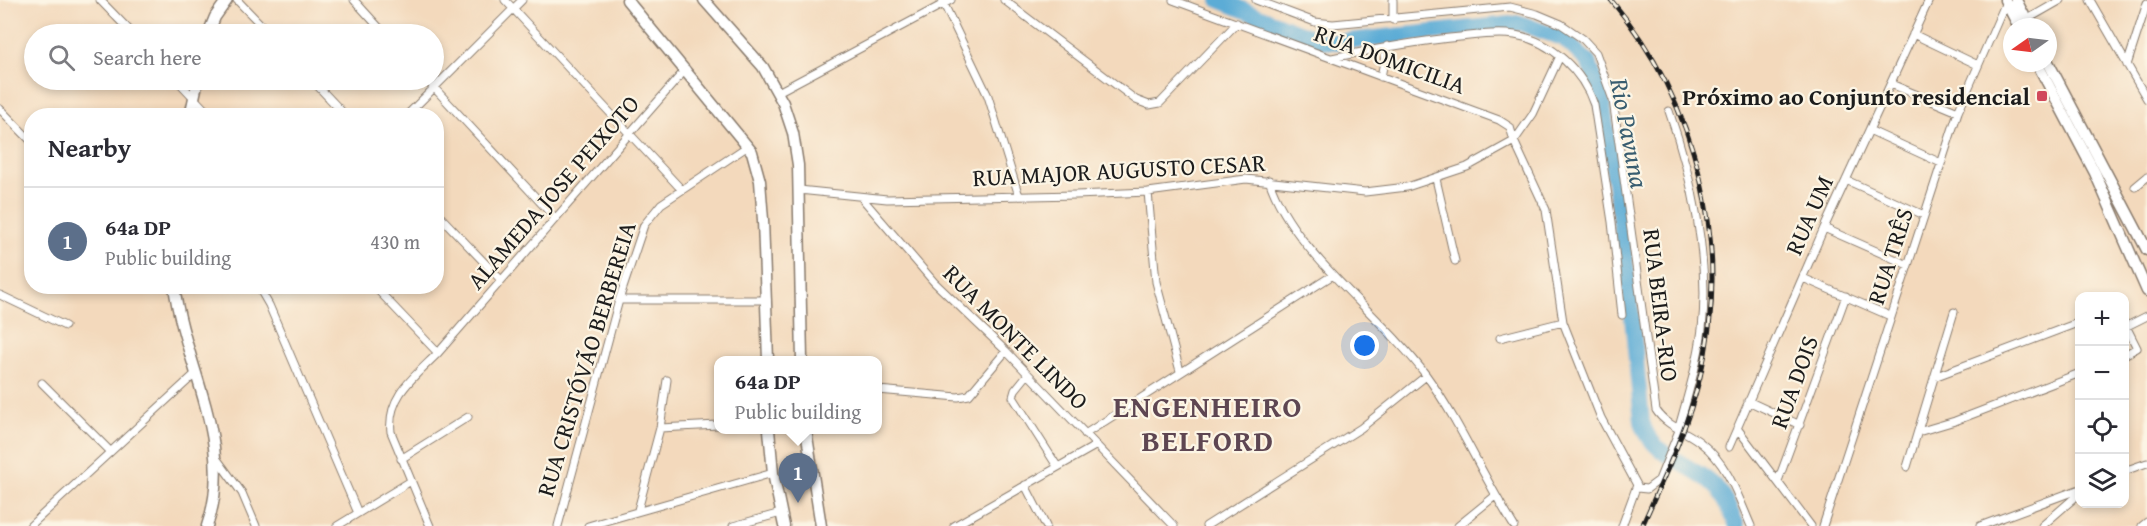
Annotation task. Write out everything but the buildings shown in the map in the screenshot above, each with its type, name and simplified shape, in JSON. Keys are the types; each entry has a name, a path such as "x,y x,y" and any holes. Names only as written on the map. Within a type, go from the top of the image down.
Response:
{"main road":[{"path":"212,24 227,0"},
{"path":"627,0 748,146 760,181 768,356"},
{"path":"704,0 749,48 778,92 797,149 802,356"},
{"path":"2009,1 2020,18"},
{"path":"2042,72 2094,173 2147,291"},
{"path":"2053,72 2146,247"},
{"path":"192,108 196,90"},
{"path":"175,294 217,459 215,495 207,526"},
{"path":"769,434 773,473 784,526"},
{"path":"807,434 821,526"}],"street":[{"path":"100,0 123,24"},
{"path":"237,0 260,24"},
{"path":"354,0 376,24"},
{"path":"505,0 681,189"},
{"path":"444,78 522,0"},
{"path":"1004,0 1136,100 1149,105 1160,103 1237,23"},
{"name":"RUA DOMICILIA","path":"1173,0 1499,120 1513,130 1514,141 1546,210 1563,322 1600,418 1637,489"},
{"name":"RUA BEIRA-RIO","path":"1256,0 1315,22 1333,24 1392,20 1510,6 1561,24 1582,39 1596,53 1606,75 1613,100 1654,397 1660,416 1702,444 1722,465 1751,526"},
{"path":"1392,20 1393,0"},
{"path":"1501,0 1510,6"},
{"name":"RUA UM","path":"1729,447 1824,228 1929,0"},
{"path":"2090,0 2147,99"},
{"path":"778,92 946,1 988,96 1019,196"},
{"name":"RUA TRÊS","path":"1823,526 1958,112 2009,1"},
{"path":"2034,18 2057,1"},
{"path":"2127,65 2147,3"},
{"path":"1331,59 1387,46 1488,34 1516,35 1560,56 1579,74 1588,88 1594,105 1612,222 1622,315"},
{"path":"1913,34 1978,65"},
{"path":"1381,77 1387,46"},
{"name":"RUA MAJOR AUGUSTO CESAR","path":"799,190 887,199 1148,192 1234,180 1269,180 1365,192 1407,187 1467,167 1514,141 1533,114 1560,56"},
{"name":"ALAMEDA JOSE PEIXOTO","path":"430,526 400,459 391,432 392,407 397,395 438,353 686,69"},
{"path":"1891,84 1958,112"},
{"path":"187,90 204,108"},
{"path":"321,90 338,108"},
{"path":"414,108 432,90"},
{"path":"436,90 555,218"},
{"path":"0,109 24,134"},
{"path":"1622,526 1637,489 1647,489 1654,485 1664,468 1679,428 1698,359 1703,301 1700,244 1690,183 1669,111"},
{"path":"1869,130 1941,163"},
{"name":"RUA CRISTÓVÃO BERBEREIA","path":"558,526 619,300 644,225 660,204 748,146"},
{"path":"2135,187 2147,177"},
{"path":"1436,179 1455,261"},
{"path":"1269,180 1274,197 1284,212 1333,274 1426,376 1514,526"},
{"path":"1846,180 1924,214"},
{"path":"1148,192 1156,282 1180,371"},
{"name":"RUA MONTE LINDO","path":"861,196 934,282 1006,351 1174,526"},
{"path":"444,220 501,280"},
{"path":"1824,228 1908,265"},
{"path":"1085,434 1333,274"},
{"path":"1803,278 1890,316"},
{"path":"263,294 357,513"},
{"path":"382,294 438,353"},
{"path":"0,295 65,326"},
{"name":"RUA DOIS","path":"1778,481 1846,296"},
{"path":"619,300 767,300"},
{"path":"1907,467 1954,312"},
{"path":"2129,323 2147,316"},
{"path":"1500,338 1563,322"},
{"path":"1934,377 2075,324"},
{"path":"2129,331 2137,348 2129,352"},
{"path":"882,390 958,397 969,395 1006,351"},
{"path":"30,526 195,374"},
{"path":"1028,374 1012,397 1057,466"},
{"path":"1918,432 1946,424 2075,375"},
{"path":"1206,526 1361,428 1426,376"},
{"path":"638,510 660,428 667,380"},
{"path":"42,383 110,451"},
{"path":"1748,401 1800,425"},
{"path":"400,459 468,417"},
{"path":"660,428 714,424"},
{"path":"1737,428 1811,526"},
{"path":"954,526 1095,446"},
{"path":"217,459 242,493 256,526"},
{"path":"2129,469 2147,463"},
{"path":"588,526 773,473"},
{"path":"337,526 411,481"},
{"path":"1025,485 1046,526"},
{"path":"1980,526 2075,492"},
{"path":"2042,526 2075,495"},
{"path":"1458,526 1495,496"},
{"path":"733,526 781,513"},
{"path":"2142,526 2147,522"}],"waterway":[{"name":"Rio Pavuna","path":"1219,0 1320,41 1337,42 1520,23 1564,39 1588,62 1601,93 1616,190 1629,285 1642,422 1647,434 1663,452 1704,477 1718,489 1737,526"}],"railway":[{"path":"1611,0 1641,40 1666,84 1686,130 1700,178 1709,227 1712,277 1709,327 1695,396 1674,453 1642,526"}],"place":[{"name":"Próximo ao Conjunto residencial","path":"2042,96"},
{"name":"64a DP","path":"798,503"}],"district":[{"name":"ENGENHEIRO BELFORD","path":"1208,423"}]}
